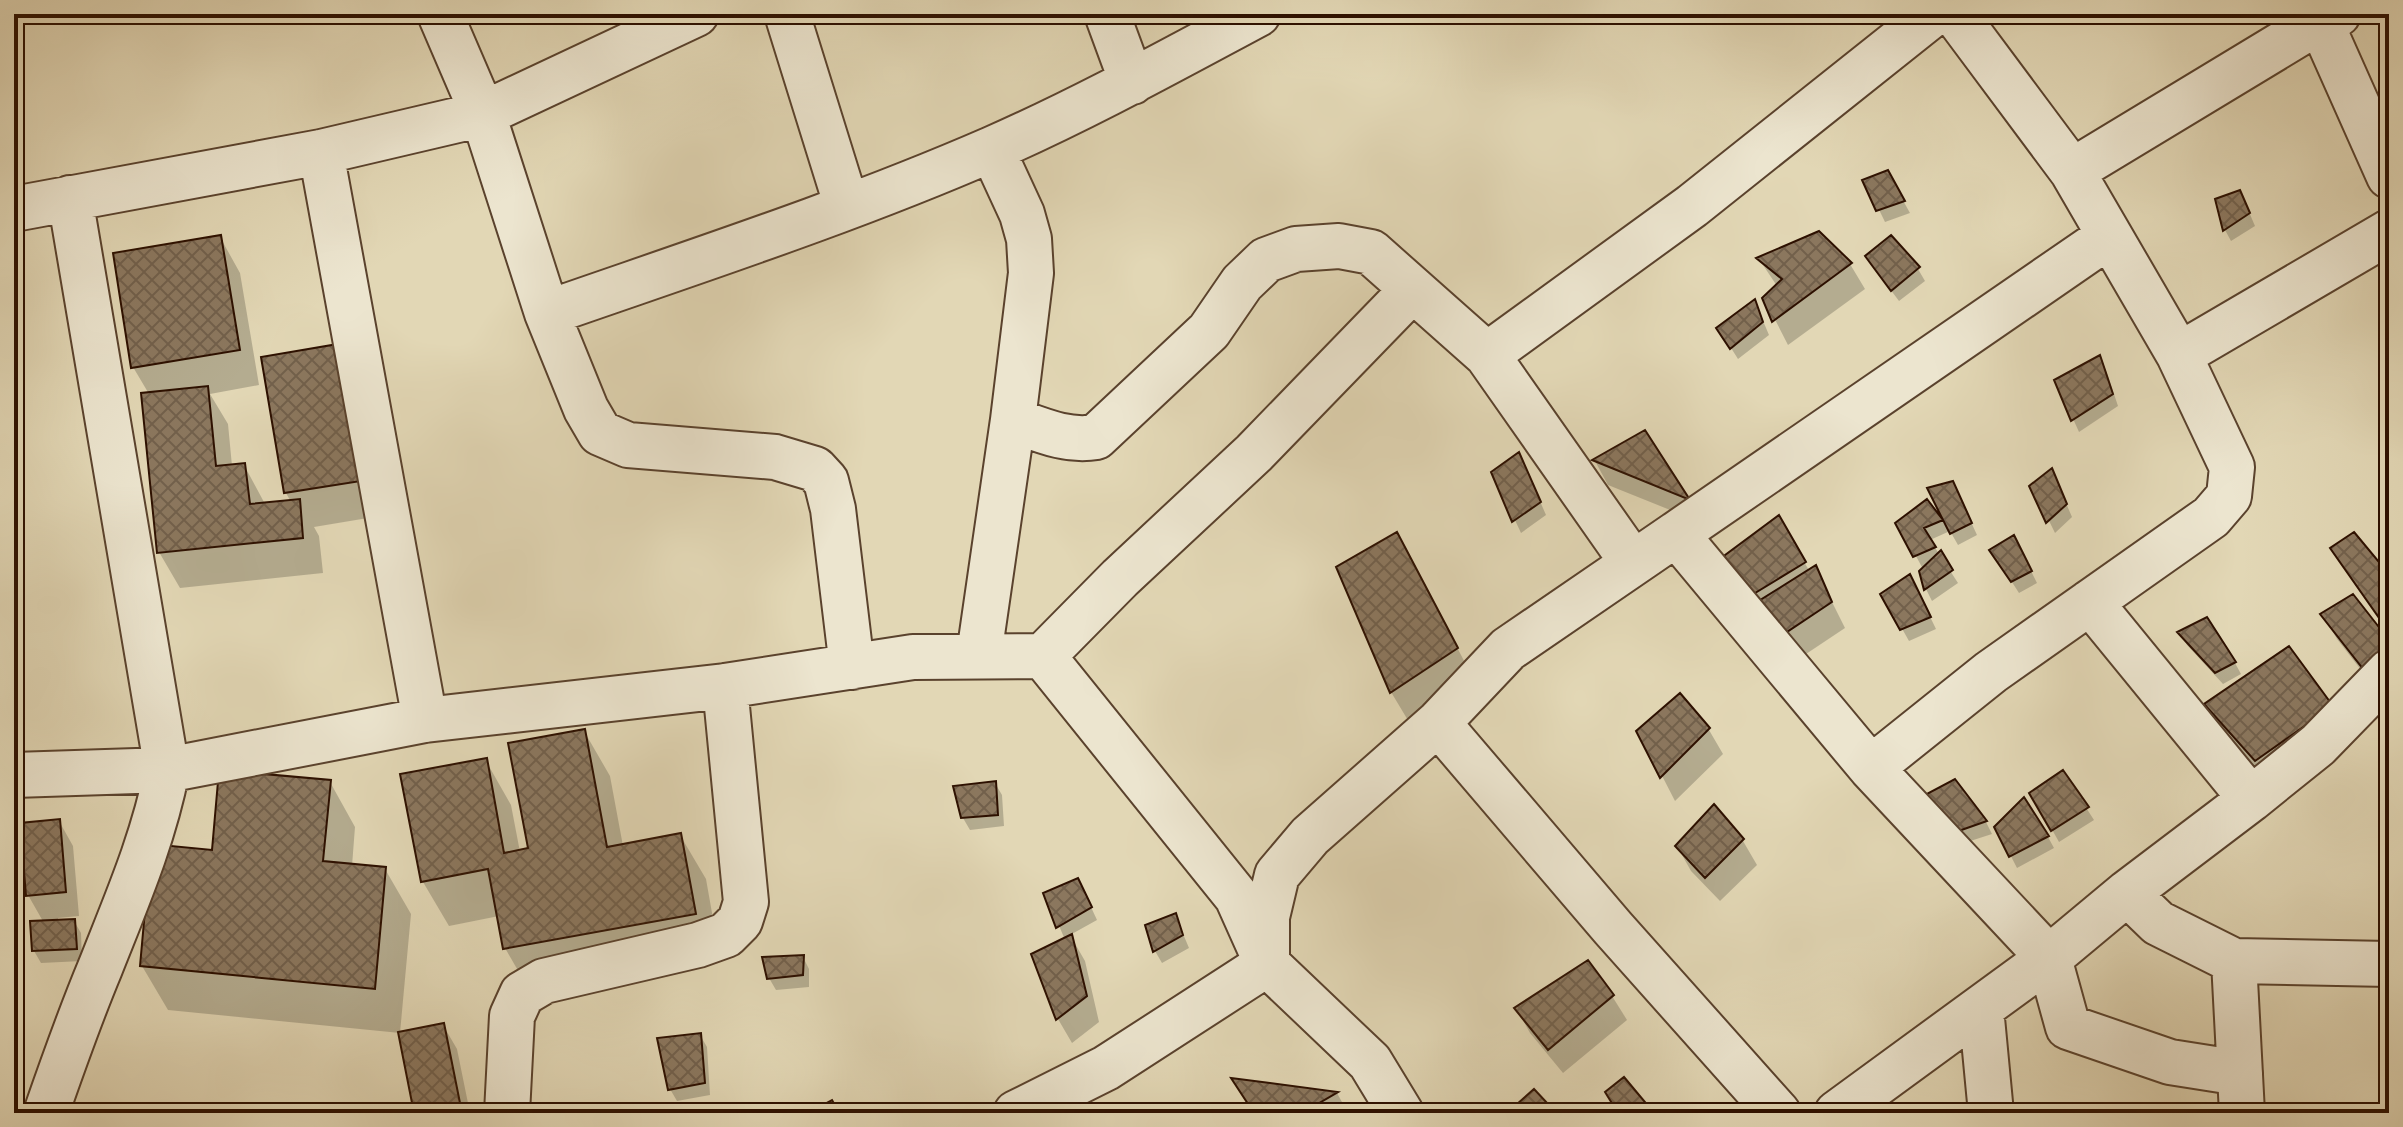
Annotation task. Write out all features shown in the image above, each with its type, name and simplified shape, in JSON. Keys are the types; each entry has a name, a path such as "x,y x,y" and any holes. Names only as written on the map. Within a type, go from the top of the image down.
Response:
{"street":[{"path":"440,14 483,114 547,313 586,409 600,433 628,445 775,457 815,469 826,481 833,509 852,667"},
{"path":"14,209 321,152 483,114 696,14"},
{"path":"787,14 847,207"},
{"path":"1107,14 1132,82"},
{"path":"547,313 847,207 992,149 1132,82 1258,14"},
{"path":"1487,355 1692,206 1933,14"},
{"path":"1871,768 1991,672 2211,517 2229,496 2232,467 2179,355 2072,171 1955,14"},
{"path":"2072,171 2329,18 2389,176"},
{"path":"979,655 1031,273 1029,239 1022,214 992,149"},
{"path":"321,152 425,720"},
{"path":"46,1113 76,1027 141,866 158,817 167,770 70,198"},
{"path":"2179,355 2389,232"},
{"path":"1267,964 1267,917 1277,875 1310,836 1438,723 1508,649 2109,236"},
{"path":"1013,420 1062,437 1079,440 1096,437 1209,331 1242,283 1266,260 1296,249 1339,246 1371,252 1487,355 1633,563"},
{"path":"14,775 167,770 425,720 725,686 913,657 1043,656 1120,578 1254,453 1412,290"},
{"path":"1676,534 1871,768 2049,958 2068,1027 2170,1062 2241,1093 2234,961"},
{"path":"2090,602 2251,799"},
{"path":"1043,656 1237,897 1267,964 1370,1062 1401,1113"},
{"path":"1837,1113 2049,958 2127,893 2318,745 2372,712 2389,672"},
{"path":"507,1113 512,1016 522,994 544,981 698,945 726,935 740,921 746,902 725,686"},
{"path":"1438,723 1613,928 1778,1113"},
{"path":"2127,893 2158,923 2234,961 2389,964"},
{"path":"1016,1113 1106,1068 1267,964"},
{"path":"1981,1008 1991,1113"}],"building":[{"path":"1888,170 1905,201 1876,211 1862,180"},
{"path":"2240,190 2250,213 2223,231 2215,199"},
{"path":"1819,231 1852,263 1772,322 1762,298 1782,279 1756,258"},
{"path":"221,235 240,350 131,368 113,253"},
{"path":"1891,235 1920,267 1891,291 1865,256"},
{"path":"1755,299 1763,322 1730,349 1716,328"},
{"path":"338,344 361,481 284,493 261,357"},
{"path":"2100,355 2113,394 2071,421 2054,380"},
{"path":"208,386 216,466 245,463 250,504 300,499 303,538 157,553 141,393"},
{"path":"1645,430 1690,500 1592,460"},
{"path":"1519,452 1541,502 1512,522 1491,472"},
{"path":"2052,468 2067,504 2046,523 2029,486"},
{"path":"1953,481 1972,523 1950,534 1927,488"},
{"path":"1927,499 1943,520 1924,528 1936,547 1913,557 1895,523"},
{"path":"1779,515 1806,562 1737,604 1709,567"},
{"path":"1397,532 1458,648 1390,693 1336,567"},
{"path":"2354,532 2389,574 2389,632 2330,548"},
{"path":"2014,535 2032,571 2011,582 1989,550"},
{"path":"1941,550 1953,570 1924,590 1919,571"},
{"path":"1816,565 1832,602 1769,644 1741,612"},
{"path":"1910,574 1931,617 1900,630 1880,594"},
{"path":"2353,594 2389,640 2389,653 2367,674 2320,614"},
{"path":"2207,617 2236,662 2215,673 2177,632"},
{"path":"2289,646 2333,706 2255,761 2204,704"},
{"path":"1680,693 1710,728 1660,778 1636,731"},
{"path":"585,729 607,847 681,833 696,914 503,949 488,869 421,882 400,774 487,758 504,853 528,848 508,743"},
{"path":"219,770 331,780 323,861 386,867 375,989 140,966 151,844 212,850"},
{"path":"2063,770 2089,807 2051,831 2029,793"},
{"path":"1955,779 1987,821 1950,834 1921,797"},
{"path":"996,781 998,815 961,818 953,786"},
{"path":"2024,797 2049,836 2009,857 1994,827"},
{"path":"1714,804 1744,839 1705,878 1675,846"},
{"path":"60,819 66,892 26,896 20,823"},
{"path":"1078,878 1092,907 1056,928 1043,893"},
{"path":"1176,913 1183,935 1153,952 1145,925"},
{"path":"75,919 77,949 32,951 30,921"},
{"path":"1072,934 1087,996 1056,1020 1031,954"},
{"path":"804,955 803,975 767,979 762,957"},
{"path":"1588,960 1614,995 1548,1050 1514,1008"},
{"path":"444,1023 462,1113 414,1113 398,1032"},
{"path":"701,1033 705,1083 668,1090 657,1038"},
{"path":"1624,1077 1650,1108 1647,1113 1618,1113 1605,1092"},
{"path":"1231,1078 1338,1092 1302,1113 1254,1113"},
{"path":"1534,1089 1548,1104 1539,1113 1507,1113"},
{"path":"832,1100 839,1113 813,1113 812,1111"}]}
